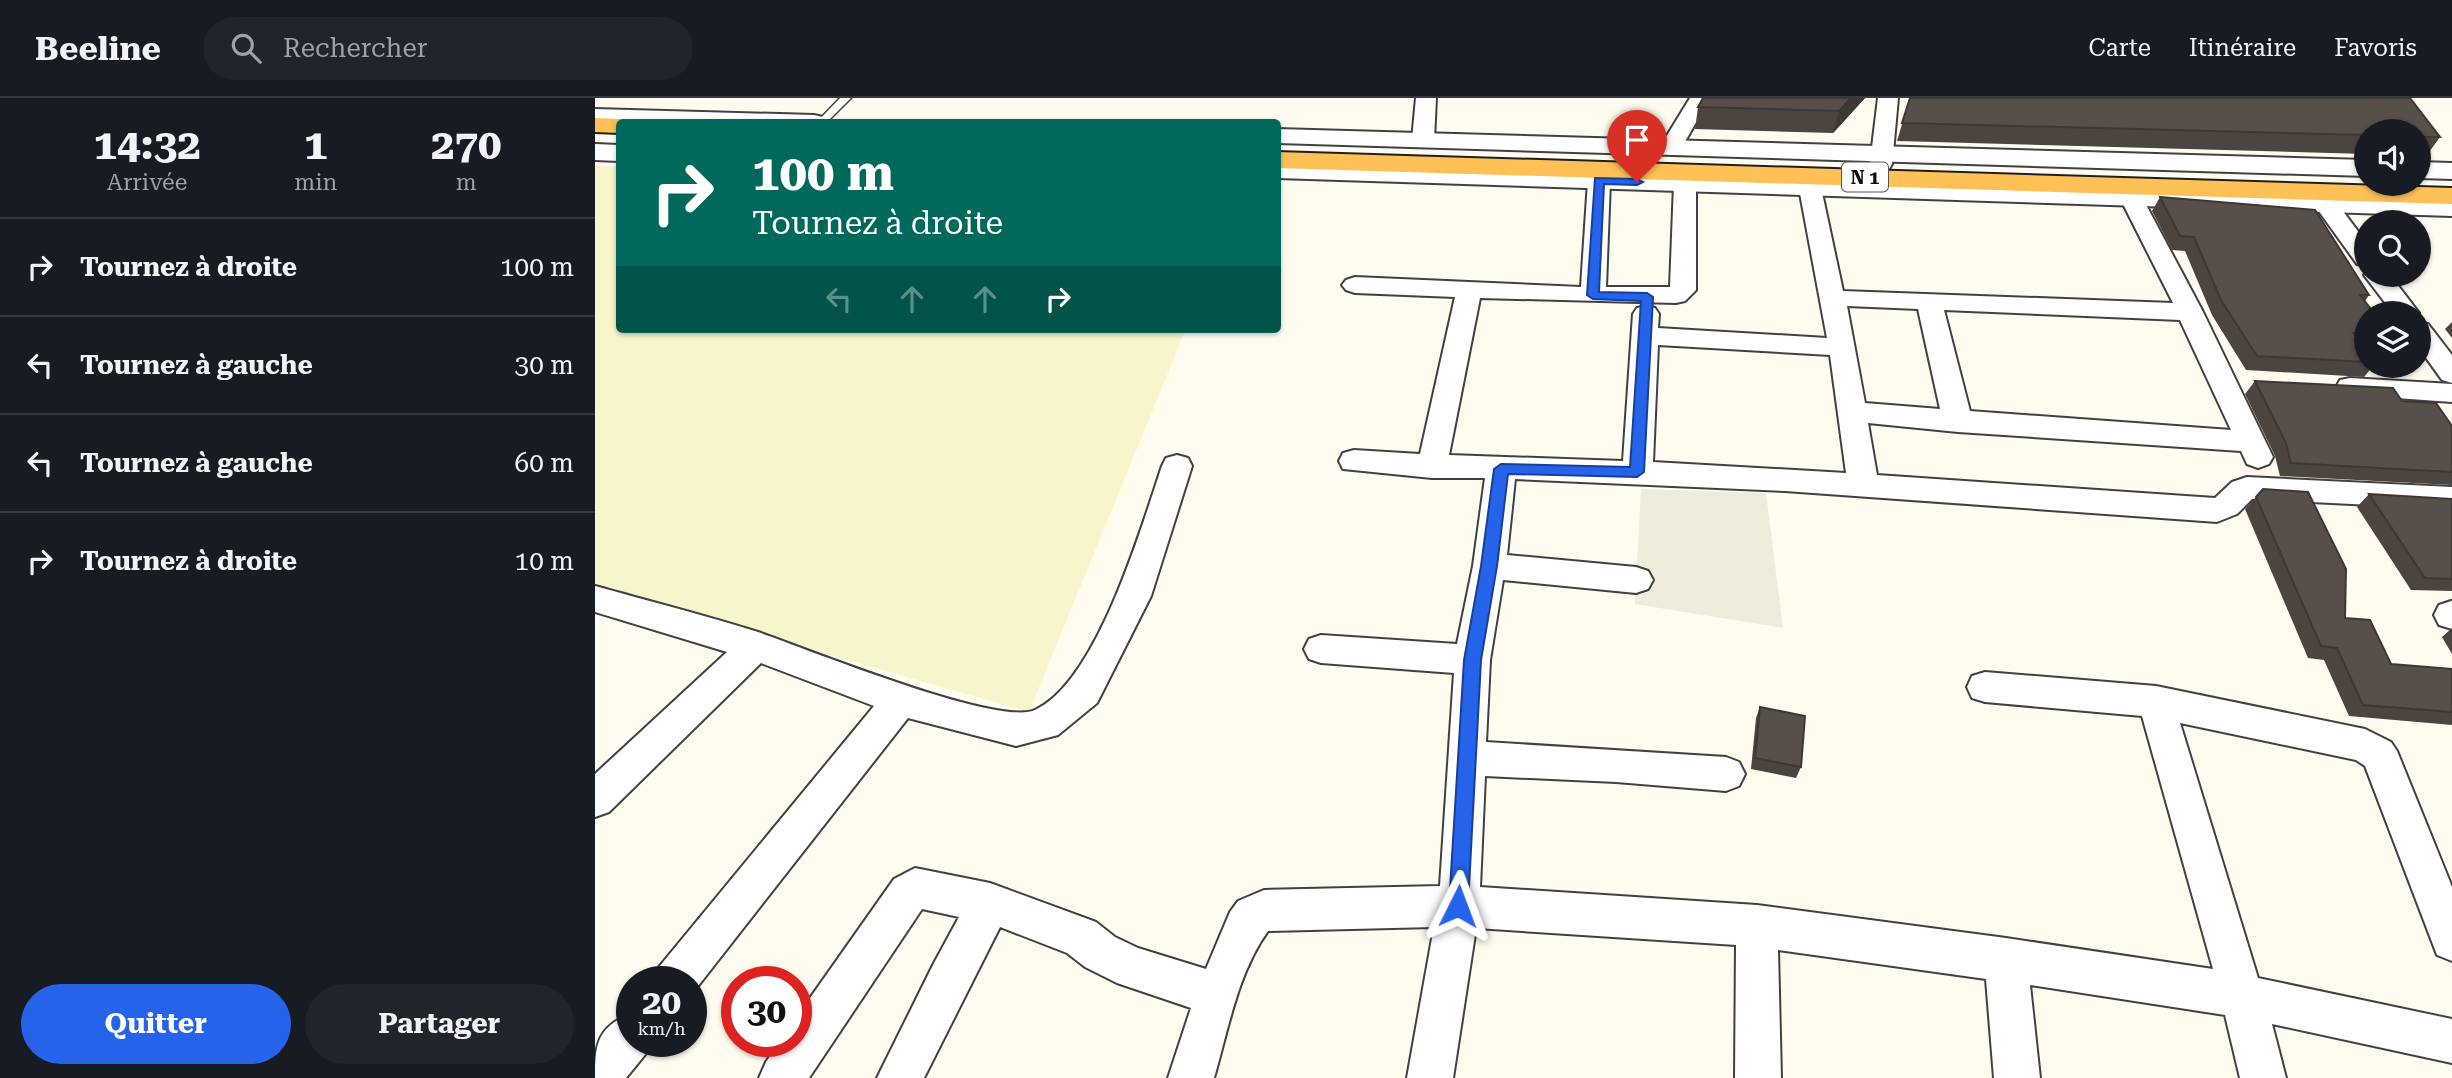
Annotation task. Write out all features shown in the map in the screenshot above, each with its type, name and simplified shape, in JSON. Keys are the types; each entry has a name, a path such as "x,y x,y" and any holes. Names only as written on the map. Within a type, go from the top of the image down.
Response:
{"highway":[{"path":"595,125 616,126"},
{"path":"595,140 616,141"},
{"name":"N 1","path":"1281,146 1881,158 2354,178"},
{"name":"N 1","path":"1281,160 2128,191 2452,196"},
{"path":"2431,180 2452,181"}],"street":[{"path":"1423,141 1426,98"},
{"path":"1671,147 1700,98"},
{"path":"1881,158 1888,98"},
{"path":"595,116 704,119"},
{"path":"1281,136 1671,147 1881,158 2354,168"},
{"path":"595,152 616,153"},
{"path":"1281,170 1810,188 2128,191 2452,208"},
{"path":"2431,170 2452,171"},
{"path":"1593,295 1599,181"},
{"path":"1355,285 1647,297 1676,295 1683,290 1685,184"},
{"path":"1810,188 1842,347 1863,485"},
{"path":"2128,191 2190,312 2273,487"},
{"path":"2325,203 2354,243"},
{"path":"2386,287 2397,301"},
{"path":"1432,467 1469,289"},
{"path":"1637,472 1647,297"},
{"path":"1832,298 2190,312"},
{"path":"1929,303 1958,422"},
{"path":"1645,336 1842,347"},
{"path":"2431,346 2452,374"},
{"path":"2223,381 2256,382"},
{"path":"2330,386 2452,393"},
{"path":"1853,412 2251,442"},
{"path":"1354,461 1432,467 1637,472 2217,510 2230,506 2244,488 2273,487 2452,498"},
{"path":"598,604 756,646 900,700 1016,730 1045,724 1073,704 1084,692 1134,596 1177,466"},
{"path":"1430,1078 1458,906 1472,660 1489,566 1501,469"},
{"path":"1489,566 1636,580"},
{"path":"595,799 756,646"},
{"path":"1321,649 1472,660"},
{"path":"1985,687 2156,702 2365,745 2378,754 2384,763 2452,940"},
{"path":"687,966 900,700"},
{"path":"2156,702 2242,996 2263,1078"},
{"path":"1466,758 1726,774"},
{"path":"782,1078 915,888 990,903 1081,937 1100,952 1132,968 1217,994"},
{"path":"900,1078 948,980 990,903"},
{"path":"1191,1078 1217,994 1245,927 1252,916 1264,910 1458,906 1757,926 2006,959 2242,996 2452,1041"},
{"path":"1757,926 1758,1078"},
{"path":"2006,959 2017,1078"},
{"path":"597,1078 616,1055"}],"lane":[{"path":"825,119 846,98"}],"shaded area":[{"path":"595,166 616,167 616,333 1184,333 1029,712 595,588"},
{"path":"1641,489 1766,493 1783,628 1635,604"}],"building":[{"path":"1703,98 1851,98 1839,111 1698,107"},
{"path":"1910,98 2410,98 2426,119 2354,119 2354,135 1902,123"},
{"path":"2431,125 2440,137 2431,137"},
{"path":"2160,197 2315,210 2354,271 2354,287 2364,287 2369,295 2360,295 2365,301 2354,301 2354,361 2257,356 2221,300 2194,237 2180,236"},
{"path":"2255,381 2393,388 2402,401 2436,403 2452,426 2452,472 2291,463 2286,443"},
{"path":"2263,489 2308,492 2346,569 2345,618 2370,620 2391,664 2452,669 2452,712 2363,705 2337,648 2321,646 2256,497"},
{"path":"2369,494 2452,499 2452,579 2425,578"},
{"path":"1760,707 1805,716 1801,767 1755,758"}],"route":[{"path":"1458,906 1472,660 1489,566 1501,469 1637,472 1647,297 1593,295 1599,181 1637,182"}]}
